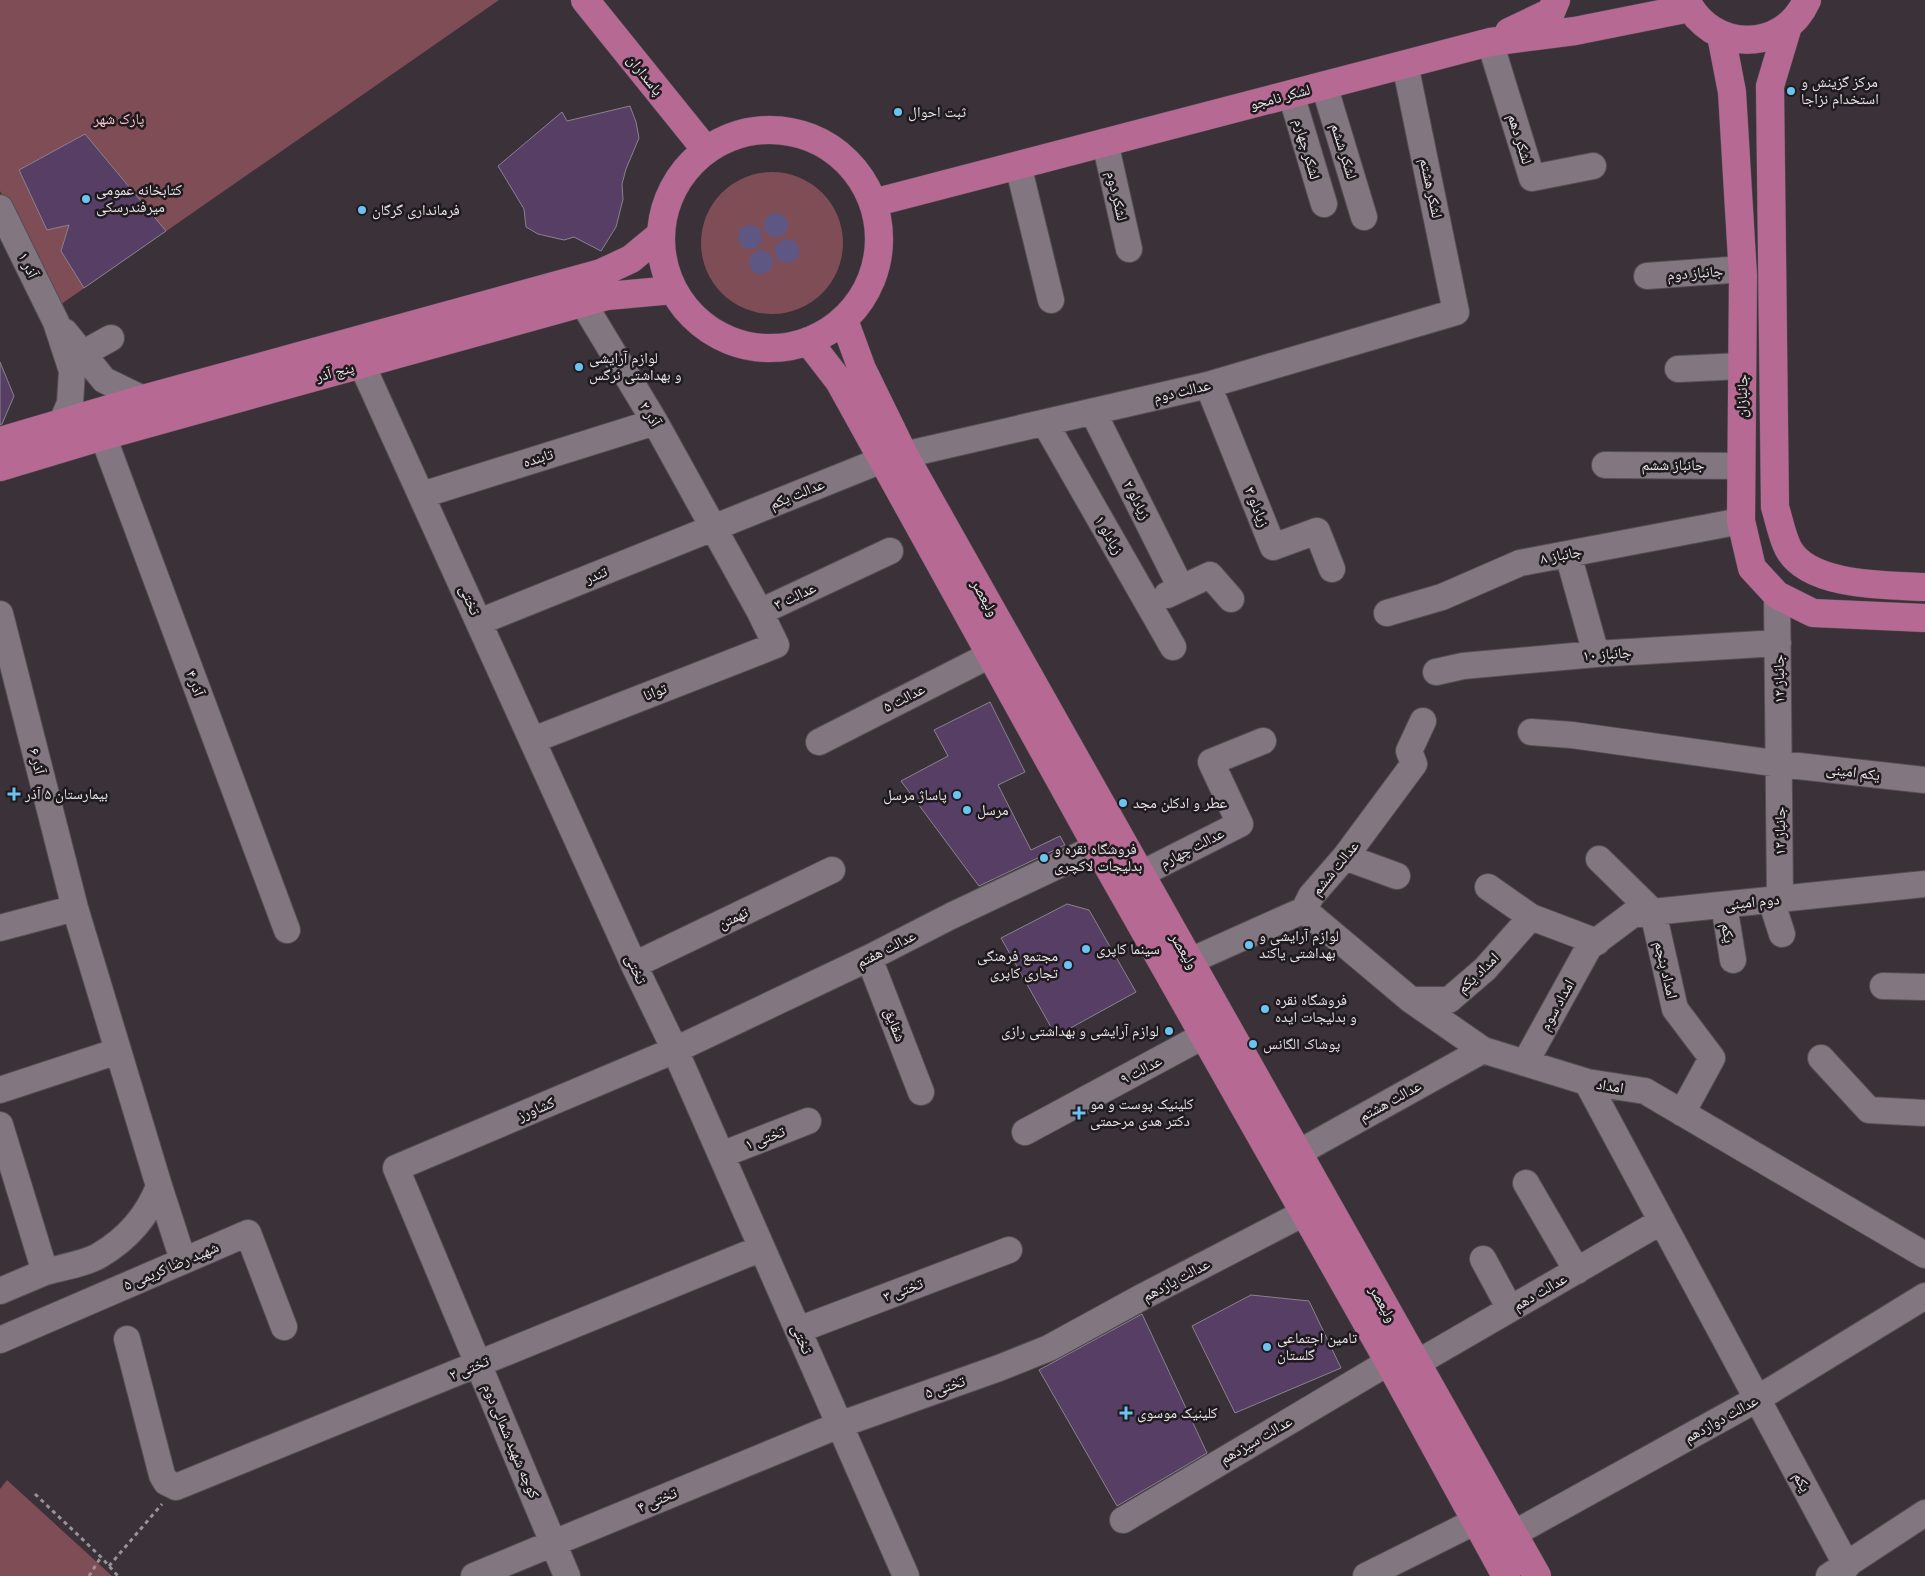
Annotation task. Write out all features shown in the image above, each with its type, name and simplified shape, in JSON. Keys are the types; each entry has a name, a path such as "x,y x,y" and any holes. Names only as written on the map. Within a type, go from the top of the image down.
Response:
{"main road":[{"name":"پاسداران","path":"584,0 702,145"},
{"path":"1490,42 1551,12 1556,0"},
{"path":"1688,4 1699,20 1720,35 1734,39 1759,39 1776,34 1788,26 1801,11 1807,0"},
{"name":"لشکر نامجو","path":"883,200 1490,42 1575,31 1688,4"},
{"name":"جانبازان","path":"1788,26 1770,86 1775,507 1788,549 1804,566 1830,578 1880,585 1925,587"},
{"name":"جانبازان","path":"1720,35 1732,92 1743,269 1741,521 1752,568 1777,595 1813,613 1925,618"},
{"path":"757,130 785,131 812,138 828,146 843,157 866,186 883,200 879,231 879,252 874,273 862,298 844,320 833,329 808,341 791,346 765,348 739,344 723,338 694,318 682,305 666,273 661,254 660,235 666,203 682,173 702,145 757,130"},
{"path":"1737,172 1771,172"},
{"name":"پنج آذر","path":"0,441 601,273 631,259 660,235"},
{"name":"پنج آذر","path":"0,467 103,436 606,296 673,290"},
{"name":"ولیعصر","path":"844,320 893,458 990,655 1203,1036 1389,1362 1506,1576"},
{"name":"ولیعصر","path":"808,341 839,381 893,458 1141,874 1537,1576"}],"street":[{"name":"لشکر دهم","path":"1490,42 1532,178 1593,166"},
{"name":"لشکر هشتم","path":"1405,64 1456,312"},
{"name":"لشکر ششم","path":"1324,85 1364,217"},
{"name":"لشکر چهارم","path":"1291,94 1324,204"},
{"name":"لشکر دوم","path":"1105,142 1129,249"},
{"path":"1018,165 1051,300"},
{"name":"۱ آذر","path":"0,208 6,234 56,322"},
{"name":"جانباز دوم","path":"1646,276 1743,269"},
{"name":"۲ آذر","path":"583,303 655,422 713,528"},
{"name":"عدالت دوم","path":"893,458 1208,385 1456,312"},
{"path":"56,322 104,380 143,400"},
{"path":"56,322 72,371 70,403 61,424"},
{"path":"82,354 111,338"},
{"name":"تختی","path":"362,365 634,965 675,1050 906,1576"},
{"path":"1678,370 1742,366"},
{"name":"زیادلو ۳","path":"1208,385 1273,547 1317,531 1332,569"},
{"name":"زیادلو ۲","path":"1092,412 1182,588"},
{"name":"تابنده","path":"422,495 655,422"},
{"name":"زیادلو ۱","path":"1045,422 1173,648"},
{"name":"آذر ۴","path":"103,436 287,930"},
{"name":"عدالت یکم","path":"713,528 893,458"},
{"name":"جانباز ششم","path":"1605,465 1742,466"},
{"name":"جانباز ۸","path":"1387,613 1442,597 1520,563 1741,521"},
{"name":"عدالت ۳","path":"713,528 760,612 890,552"},
{"name":"تندر","path":"480,622 713,528"},
{"path":"1568,554 1596,654"},
{"path":"1148,603 1210,575 1231,599"},
{"name":"۱۲ جانباز","path":"1777,595 1780,764"},
{"name":"توانا","path":"533,740 776,645 760,612"},
{"name":"آذر ۶","path":"0,614 75,908 183,1260"},
{"name":"۱۰ جانباز","path":"1436,672 1463,666 1596,654 1778,643"},
{"name":"عدالت ۵","path":"819,742 990,655"},
{"name":"عدالت ششم","path":"1190,961 1304,910 1311,896 1345,857 1414,764 1409,751 1423,721"},
{"name":"یکم امینی","path":"1531,732 1572,735 1780,764 1925,780"},
{"name":"عدالت چهارم","path":"1141,874 1240,824 1211,762 1263,741"},
{"name":"جانباز ۱۲","path":"1780,764 1776,899 1782,934"},
{"name":"عدالت هفتم","path":"675,1050 869,958 950,916 1097,848"},
{"path":"1345,857 1397,876"},
{"path":"1599,860 1653,912"},
{"name":"تهمتن","path":"634,965 832,870"},
{"name":"دوم امینی","path":"1593,944 1633,914 1925,884"},
{"path":"1488,887 1531,917 1593,944"},
{"name":"یکم","path":"1724,905 1733,960"},
{"path":"0,928 75,908"},
{"name":"امداد","path":"1304,910 1412,1000 1483,1050 1587,1082 1645,1091 1925,1255"},
{"name":"امداد پنجم","path":"1653,912 1675,1009 1712,1058 1682,1113"},
{"name":"امداد یکم","path":"1412,1000 1449,1000 1486,969 1531,917"},
{"name":"امداد سوم","path":"1526,1063 1593,944"},
{"name":"شقایق","path":"869,958 921,1092"},
{"path":"1883,986 1925,987"},
{"name":"عدالت ۹","path":"1025,1132 1203,1036"},
{"name":"کشاورز","path":"396,1168 675,1050"},
{"name":"عدالت هشتم","path":"1298,1153 1483,1050"},
{"path":"0,1090 118,1051"},
{"path":"1821,1058 1869,1110 1925,1113"},
{"name":"یکم","path":"1587,1082 1757,1399 1838,1571"},
{"name":"۱ تختی","path":"721,1155 808,1121"},
{"path":"0,1125 45,1272"},
{"name":"کوچه شهید شمالی دوم","path":"396,1168 567,1576"},
{"path":"1526,1183 1577,1271"},
{"path":"0,1291 45,1272 99,1256 131,1231 153,1203 159,1186"},
{"name":"عدالت یازدهم","path":"1049,1348 1144,1296 1304,1213"},
{"name":"عدالت دهم","path":"1417,1363 1662,1221"},
{"name":"شهید رضا کریمی ۵","path":"0,1340 248,1233 284,1327"},
{"name":"تختی ۲","path":"176,1487 762,1248"},
{"name":"تختی ۳","path":"798,1330 1009,1250"},
{"path":"1483,1259 1510,1309"},
{"name":"عدالت دوازدهم","path":"1513,1534 1757,1399 1925,1296"},
{"path":"127,1339 162,1475 166,1482 176,1487"},
{"name":"۵ تختی","path":"839,1424 1049,1348"},
{"name":"عدالت سیزدهم","path":"1123,1520 1389,1362"},
{"name":"تختی ۴","path":"474,1576 839,1424"},
{"path":"1838,1571 1925,1513"},
{"path":"1366,1576 1476,1521"}],"path":[{"path":"109,1566 176,1487"},
{"path":"35,1494 118,1576"},
{"path":"89,1576 100,1557"}],"green space":[{"name":"پارک شهر","path":"0,0 499,0 57,307 0,191"},
{"path":"772,172 799,178 811,184 822,193 831,204 837,216 843,243 837,270 831,282 822,293 811,302 799,308 772,314 745,308 733,302 722,293 713,282 707,270 701,243 707,216 713,204 722,193 733,184 745,178"},
{"path":"7,1480 112,1576 0,1576 0,1489"}],"shaded area":[{"path":"776,213 785,216 788,225 785,234 776,237 767,234 764,225 767,216"},
{"path":"750,225 759,228 762,237 759,246 750,249 741,246 738,237 741,228"},
{"path":"787,239 796,242 799,251 796,260 787,263 778,260 775,251 778,242"},
{"path":"761,250 770,253 773,262 770,271 761,274 752,271 749,262 752,253"}],"building":[{"path":"630,106 639,138 622,184 623,199 616,227 601,251 574,237 564,240 538,234 526,227 524,209 498,166 562,112 567,121"},
{"name":"کتابخانه عمومی میرفندرسکی","path":"85,134 166,231 84,288 61,251 69,225 47,230 19,170"},
{"path":"0,362 14,396 0,425"},
{"name":"مرسل","path":"990,702 1025,772 998,785 1031,850 1060,836 1065,845 979,886 901,781 948,756 934,730"},
{"name":"مجتمع فرهنگی تجاری کاپری","path":"1067,904 1089,910 1136,992 1056,1036 1001,938"},
{"name":"تامین اجتماعی گلستان","path":"1251,1295 1309,1301 1341,1368 1235,1413 1192,1326"},
{"name":"کلینیک موسوی","path":"1142,1314 1207,1453 1117,1506 1039,1370"}],"place":[{"name":"مرکز گزینش و استخدام نزاجا","path":"1791,91"},
{"name":"ثبت احوال","path":"898,112"},
{"name":"کتابخانه عمومی میرفندرسکی","path":"86,199"},
{"name":"فرمانداری گرگان","path":"362,210"},
{"name":"لوازم آرایشی و بهداشتی نرگس","path":"579,367"},
{"name":"بیمارستان ۵ آذر","path":"14,794"},
{"name":"پاساژ مرسل","path":"957,795"},
{"name":"عطر و ادکلن مجد","path":"1123,803"},
{"name":"مرسل","path":"967,810"},
{"name":"فروشگاه نقره و بدلیجات لاکچری","path":"1044,858"},
{"name":"لوازم آرایشی و بهداشتی یاکند","path":"1249,945"},
{"name":"سینما کاپری","path":"1086,949"},
{"name":"مجتمع فرهنگی تجاری کاپری","path":"1068,965"},
{"name":"فروشگاه نقره و بدلیجات ایده","path":"1265,1009"},
{"name":"لوازم آرایشی و بهداشتی رازی","path":"1169,1031"},
{"name":"پوشاک الگانس","path":"1253,1044"},
{"name":"کلینیک پوست و مو دکتر هدی مرحمتی","path":"1079,1113"},
{"name":"تامین اجتماعی گلستان","path":"1267,1347"},
{"name":"کلینیک موسوی","path":"1126,1413"}]}
